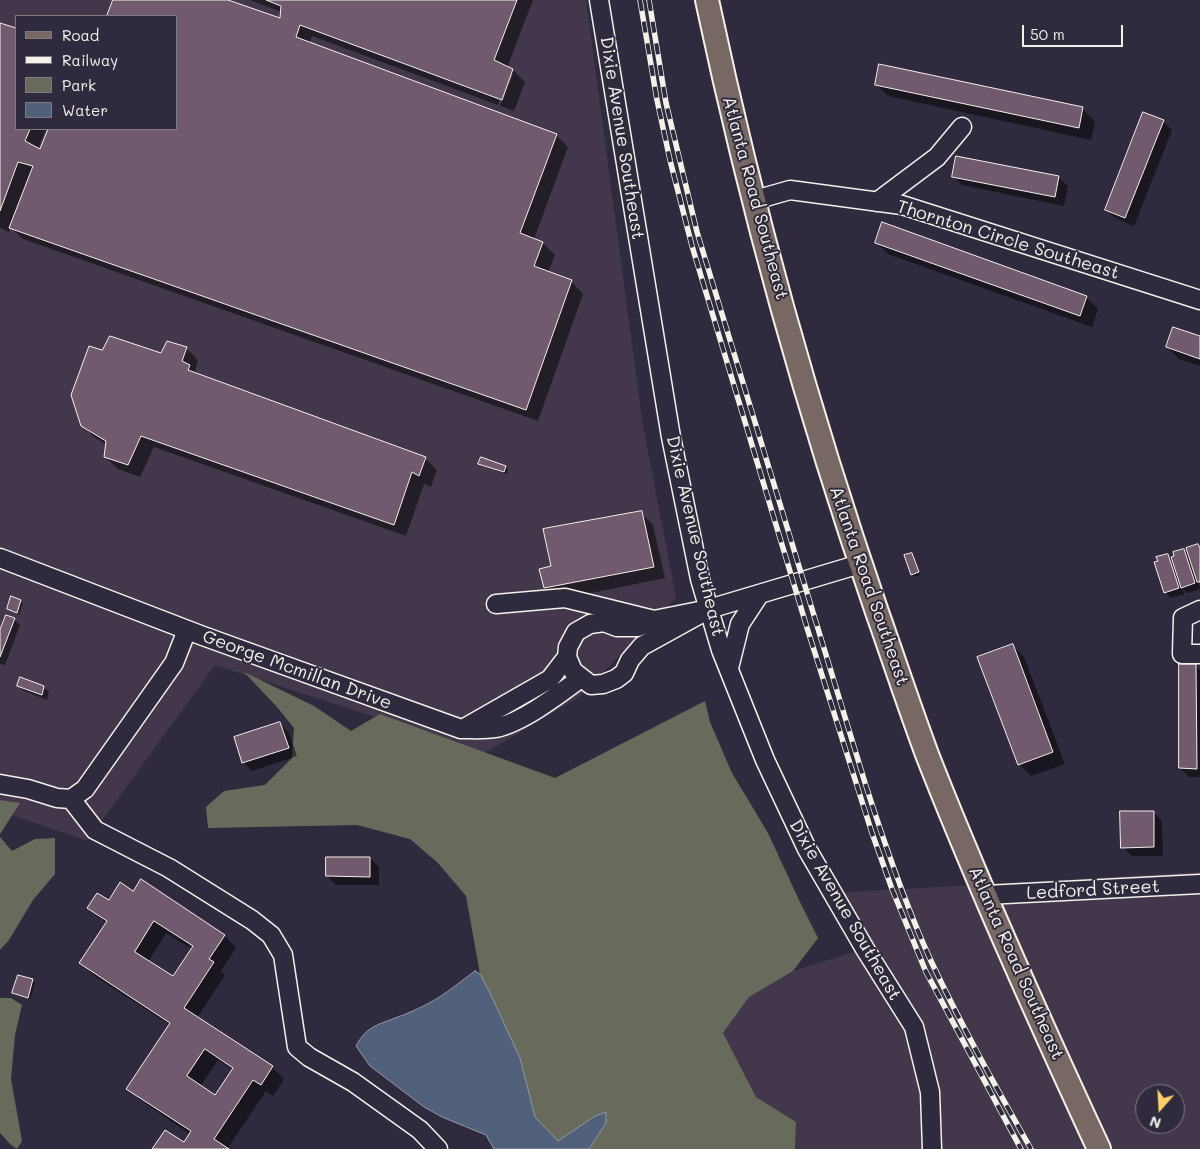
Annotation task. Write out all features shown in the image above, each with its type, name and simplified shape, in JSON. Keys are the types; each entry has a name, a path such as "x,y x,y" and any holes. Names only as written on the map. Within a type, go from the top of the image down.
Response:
{"main road":[{"name":"Atlanta Road Southeast","path":"707,0 754,200 795,352 860,564 927,754 986,895 1099,1149"}],"street":[{"name":"Dixie Avenue Southeast","path":"599,0 671,438 700,579 721,650 764,760 807,849 865,949 914,1027 930,1092 932,1149"},
{"path":"877,202 936,157 962,126"},
{"name":"Thornton Circle Southeast","path":"754,200 790,190 902,205 1200,300"},
{"path":"0,558 187,630"},
{"path":"709,609 642,646 630,660 624,673 616,679 603,684 591,685 581,678 573,671 567,657 568,647 576,632 590,624 604,622 617,628 638,627 654,620 709,609 860,564"},
{"path":"729,668 740,624 759,595"},
{"path":"496,604 565,598 654,620"},
{"path":"1200,610 1183,618 1182,654 1200,654"},
{"path":"617,628 627,641 630,660"},
{"name":"George Mcmillan Drive","path":"71,799 85,789 174,663 187,630 461,729 495,728 512,723 560,694 581,678"},
{"path":"461,729 550,680 567,657"},
{"path":"0,784 28,789 57,798 71,799 96,830 169,868 252,920 271,935 283,955 297,1047 309,1057 353,1082 420,1130 438,1149"},
{"name":"Ledford Street","path":"986,895 1200,884"}],"shaded area":[{"path":"0,0 586,0 642,420 676,598 579,697 485,753 215,665 87,841 0,811"},
{"path":"1200,872 1200,1149 795,1149 796,1122 756,1097 723,1033 749,997 793,971 864,949 834,893"}],"green space":[{"path":"244,672 314,706 351,731 380,714 555,778 705,701 710,722 732,773 768,833 818,938 793,971 749,997 723,1033 756,1097 796,1122 795,1149 589,1149 606,1123 605,1112 595,1116 558,1142 535,1118 520,1058 480,974 466,896 438,863 410,839 357,825 208,828 206,807 224,791 265,785 292,758 294,728"},
{"path":"0,800 20,803 0,834"},
{"path":"0,837 12,851 35,839 55,838 55,874 33,900 9,940 0,950"},
{"path":"0,998 11,998 22,1005 15,1035 11,1079 22,1141 17,1149 0,1133"}],"water":[{"path":"475,971 480,974 490,993 520,1058 535,1117 558,1141 595,1116 606,1112 606,1123 589,1149 494,1149 486,1135 442,1117 424,1107 370,1066 356,1046 372,1028 431,1002"}],"building":[{"path":"113,0 228,0 280,18 281,6 266,0 517,0 494,60 513,69 502,100 300,25 296,37 557,134 520,233 543,242 534,266 572,280 526,410 9,228 33,166 18,162 0,211 0,23 15,28 15,130 30,130 25,141 40,149 48,130 178,130 178,15 107,15"},
{"path":"879,64 1083,107 1079,128 875,85"},
{"path":"1143,112 1164,120 1125,218 1105,210"},
{"path":"956,156 1059,176 1055,197 952,177"},
{"path":"882,222 1087,296 1080,316 875,243"},
{"path":"1173,327 1200,336 1200,359 1166,347"},
{"path":"110,336 161,353 167,341 187,347 182,361 190,365 188,370 426,457 419,476 412,472 394,525 141,436 128,465 104,457 106,441 81,426 71,395 89,346 102,350"},
{"path":"481,457 506,466 504,472 478,464"},
{"path":"642,511 654,567 544,588 539,569 551,566 543,529"},
{"path":"1198,544 1200,548 1200,582 1197,582 1186,548"},
{"path":"1184,549 1195,583 1181,588 1171,557 1174,556 1173,552"},
{"path":"912,553 919,572 911,575 904,555"},
{"path":"1168,554 1179,588 1164,593 1154,562 1158,561 1156,557"},
{"path":"11,596 21,600 17,613 7,609"},
{"path":"6,615 15,618 0,657 0,630"},
{"path":"1013,644 1053,752 1018,765 977,657"},
{"path":"1179,664 1196,664 1197,769 1179,768"},
{"path":"20,677 44,686 42,695 17,686"},
{"path":"280,722 289,748 242,763 234,737"},
{"path":"1120,811 1154,811 1154,847 1121,848"},
{"path":"326,857 370,857 370,877 326,876"},
{"path":"141,879 225,935 209,959 214,962 184,1008 273,1066 261,1085 253,1080 214,1139 229,1149 152,1149 165,1130 184,1142 191,1131 126,1089 170,1023 79,963 107,921 87,908 97,893 109,900 120,882 133,891","holes":["154,921 193,946 173,976 135,952","205,1049 233,1068 215,1095 187,1076"]},
{"path":"18,975 33,979 28,998 12,993"}],"railway":[{"path":"640,0 657,100 692,246 808,631 872,833 892,889 926,972 1021,1149"},
{"path":"649,0 666,103 697,232 866,786 904,896 931,961 942,985 1031,1149"}]}
